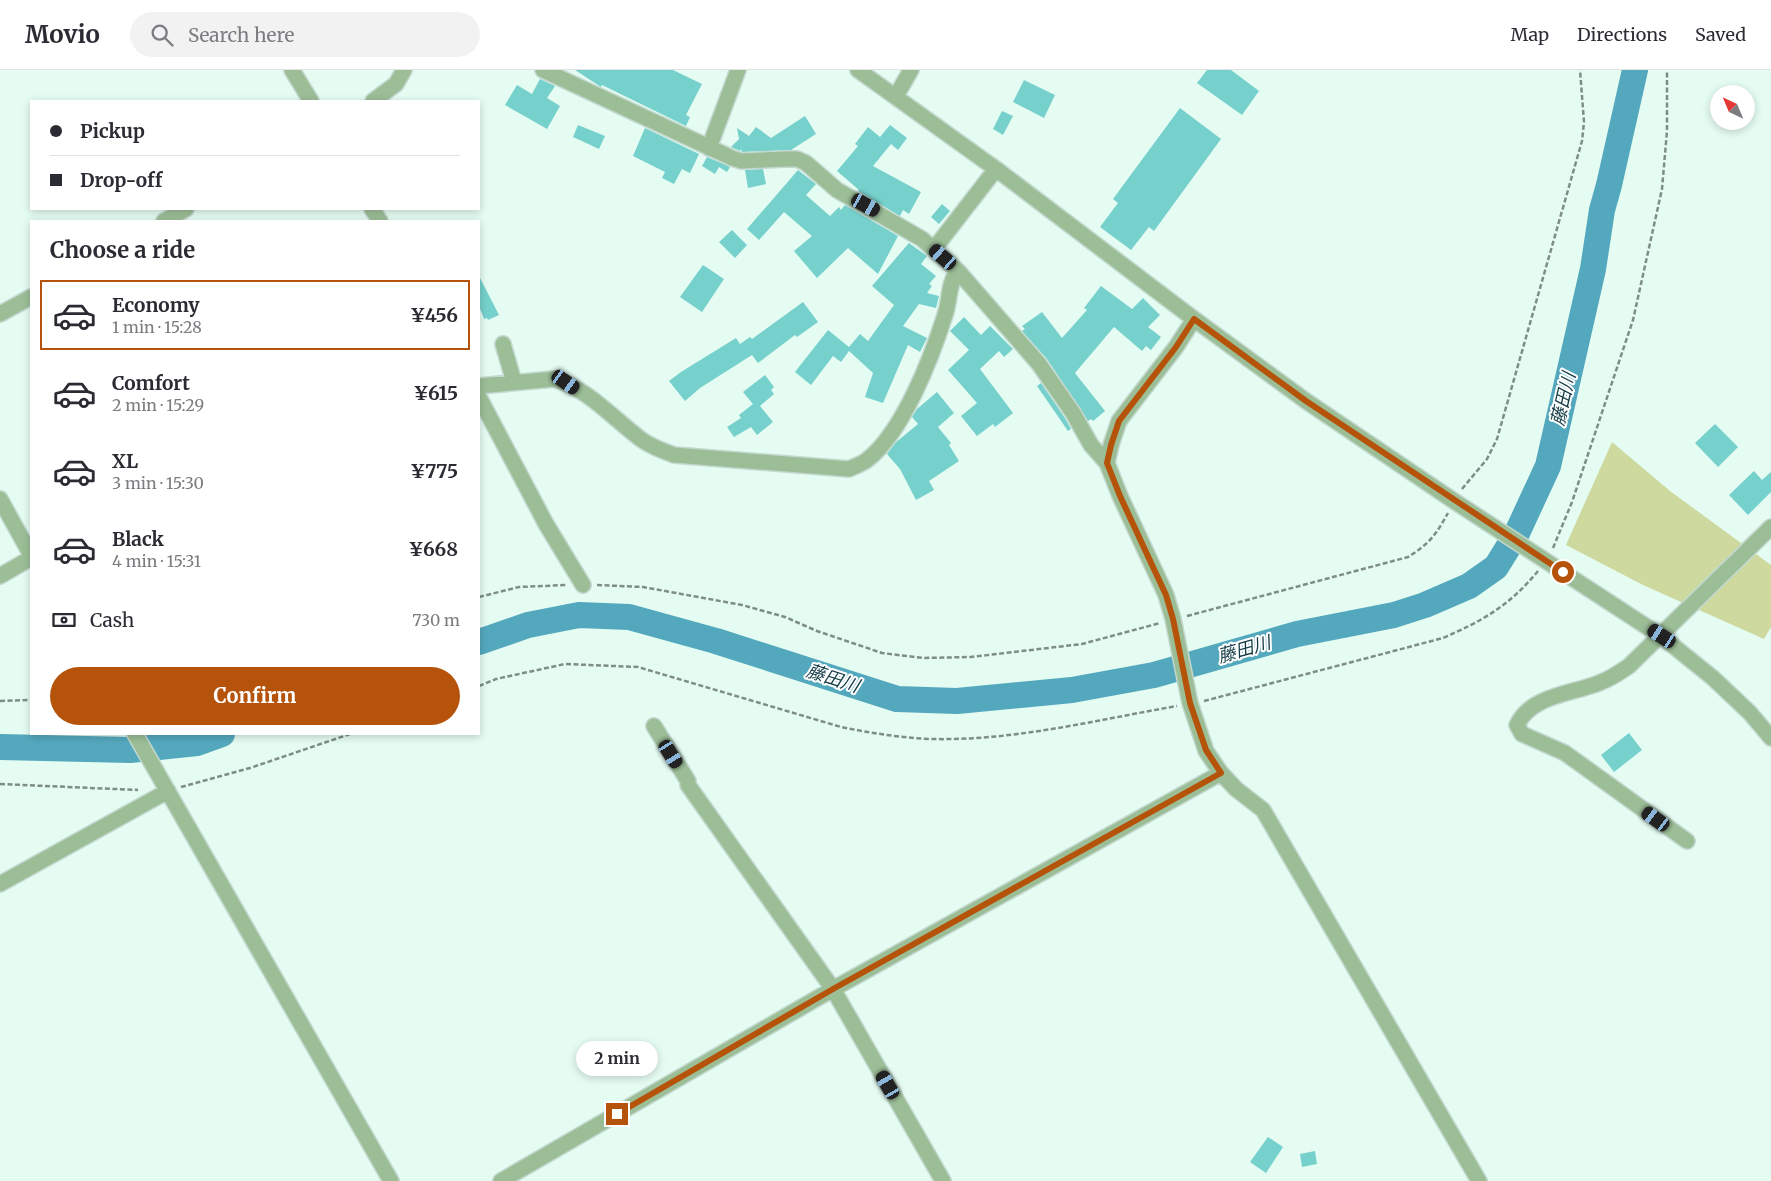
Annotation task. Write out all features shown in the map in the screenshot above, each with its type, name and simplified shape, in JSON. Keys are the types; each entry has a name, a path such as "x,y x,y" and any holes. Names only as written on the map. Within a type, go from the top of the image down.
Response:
{"street":[{"path":"292,70 310,100"},
{"path":"374,100 396,84 404,70"},
{"path":"543,70 709,148 741,161 797,159 806,163 837,190 877,212 934,249 958,271 1039,364 1073,413 1091,445 1101,459 1107,463"},
{"path":"709,148 738,70"},
{"path":"858,70 996,169 1306,401 1454,501 1662,636 1714,678 1771,738"},
{"path":"896,96 911,70"},
{"path":"934,249 996,169"},
{"path":"166,220 184,210"},
{"path":"480,386 554,379 566,382 626,425 642,440 674,455 850,469 865,462 872,456 912,399 940,330 946,313 952,281 958,271"},
{"path":"0,314 30,298"},
{"path":"1194,319 1176,347 1119,421 1107,463 1120,496 1166,595 1173,619 1190,703 1206,750 1221,773 1236,789 1263,810 1478,1181"},
{"path":"502,344 514,382"},
{"path":"480,399 546,524 583,584"},
{"path":"0,499 30,554"},
{"path":"1687,841 1565,753 1522,734 1517,727 1524,715 1540,703 1552,697 1613,678 1639,659 1771,527"},
{"path":"0,576 30,557"},
{"path":"654,726 688,781 688,785 833,989 943,1181"},
{"path":"136,735 391,1181"},
{"path":"501,1181 833,989 1221,773"},
{"path":"0,884 165,785"}],"path":[{"path":"480,597 519,587 583,584 643,587 742,605 785,617 816,631 882,653 923,658 971,657 1082,644 1408,557 1423,548 1434,537 1454,501 1468,480 1487,459 1497,439 1582,141 1584,122 1580,70"},
{"path":"480,686 496,679 566,664 638,667 841,727 869,733 933,739 1020,734 1233,695 1443,638 1478,623 1503,607 1546,561 1572,502 1633,320 1662,189 1667,132 1667,70"},
{"path":"0,701 30,700"}],"green space":[{"path":"1612,442 1670,491 1771,565 1771,627 1764,639 1643,585 1566,545"}],"building":[{"path":"575,70 673,70 702,84 686,115 690,117 686,126 602,85 601,87"},
{"path":"1207,70 1231,70 1259,91 1242,115 1197,83"},
{"path":"540,79 555,86 547,98 560,106 547,129 505,105 517,85 532,94"},
{"path":"1024,80 1055,95 1044,118 1013,102"},
{"path":"1180,108 1221,139 1154,231 1149,227 1131,250 1100,227 1118,203 1113,199"},
{"path":"1002,111 1013,116 1003,135 993,129"},
{"path":"805,116 816,134 791,150 742,152 741,149 740,151 731,147 739,139 737,128 749,136 756,127 771,138"},
{"path":"578,125 605,136 599,149 573,137"},
{"path":"890,125 907,138 898,150 891,144 873,166 921,192 909,214 903,210 900,216 858,191 837,171 858,146 855,144 868,127 880,137"},
{"path":"645,128 699,154 690,173 682,169 674,184 662,178 665,172 633,156"},
{"path":"707,157 730,167 727,172 719,167 715,174 702,166"},
{"path":"763,169 766,184 748,188 745,170"},
{"path":"798,170 816,184 806,195 830,216 839,207 841,210 845,205 898,236 878,274 848,248 817,278 794,251 812,236 784,212 759,240 747,229"},
{"path":"942,204 950,211 939,224 931,217"},
{"path":"732,230 747,245 735,258 719,242"},
{"path":"909,243 927,256 921,264 936,276 929,284 932,286 927,293 939,296 936,308 919,304 903,326 927,338 920,352 908,345 883,403 865,397 873,373 849,351 841,362 833,356 811,385 795,372 828,330 849,347 860,334 868,341 894,305 872,286"},
{"path":"703,265 724,279 702,312 680,297"},
{"path":"480,278 499,315 488,320 487,318 484,319 480,309"},
{"path":"1101,286 1132,309 1143,298 1160,315 1148,327 1161,337 1151,350 1146,346 1142,351 1114,327 1075,373 1105,411 1093,421 1091,419 1088,421 1047,359 1022,331 1025,329 1022,326 1042,312 1062,338 1087,310 1084,308"},
{"path":"803,302 818,322 797,337 795,335 758,363 752,355 700,388 685,401 669,381 736,338 740,344 750,337 752,339"},
{"path":"964,317 981,335 990,326 1013,349 1004,357 999,351 980,369 1013,413 995,427 993,424 977,436 961,416 977,403 948,370 969,350 950,331"},
{"path":"765,375 774,387 771,390 774,394 760,406 773,422 757,435 751,427 734,437 727,427 741,418 739,415 753,404 743,392"},
{"path":"1041,383 1065,418 1071,429 1068,431 1037,386"},
{"path":"937,392 954,413 938,427 951,443 949,445 959,461 929,481 934,490 916,500 900,469 887,454 895,443 918,424 912,417 917,409"},
{"path":"1715,424 1738,447 1718,467 1695,443"},
{"path":"1754,471 1762,480 1771,472 1771,492 1748,515 1729,495"},
{"path":"1629,733 1642,750 1614,772 1601,755"},
{"path":"1268,1137 1283,1147 1266,1173 1250,1162"},
{"path":"1315,1151 1317,1164 1302,1167 1300,1154"}],"waterway":[{"name":"藤田川","path":"480,642 528,625 579,615 629,617 716,641 897,699 957,701 1072,690 1154,675 1297,634 1394,615 1425,605 1469,586 1496,567 1517,533 1548,466 1593,269 1602,210 1635,70"},
{"name":"藤田川","path":"0,747 130,750 197,743 219,735"}],"route":[{"path":"617,1114 833,989 1221,773 1206,750 1190,703 1173,619 1166,595 1120,496 1107,463 1119,421 1134,399 1176,347 1194,319 1306,401 1563,572"}]}
